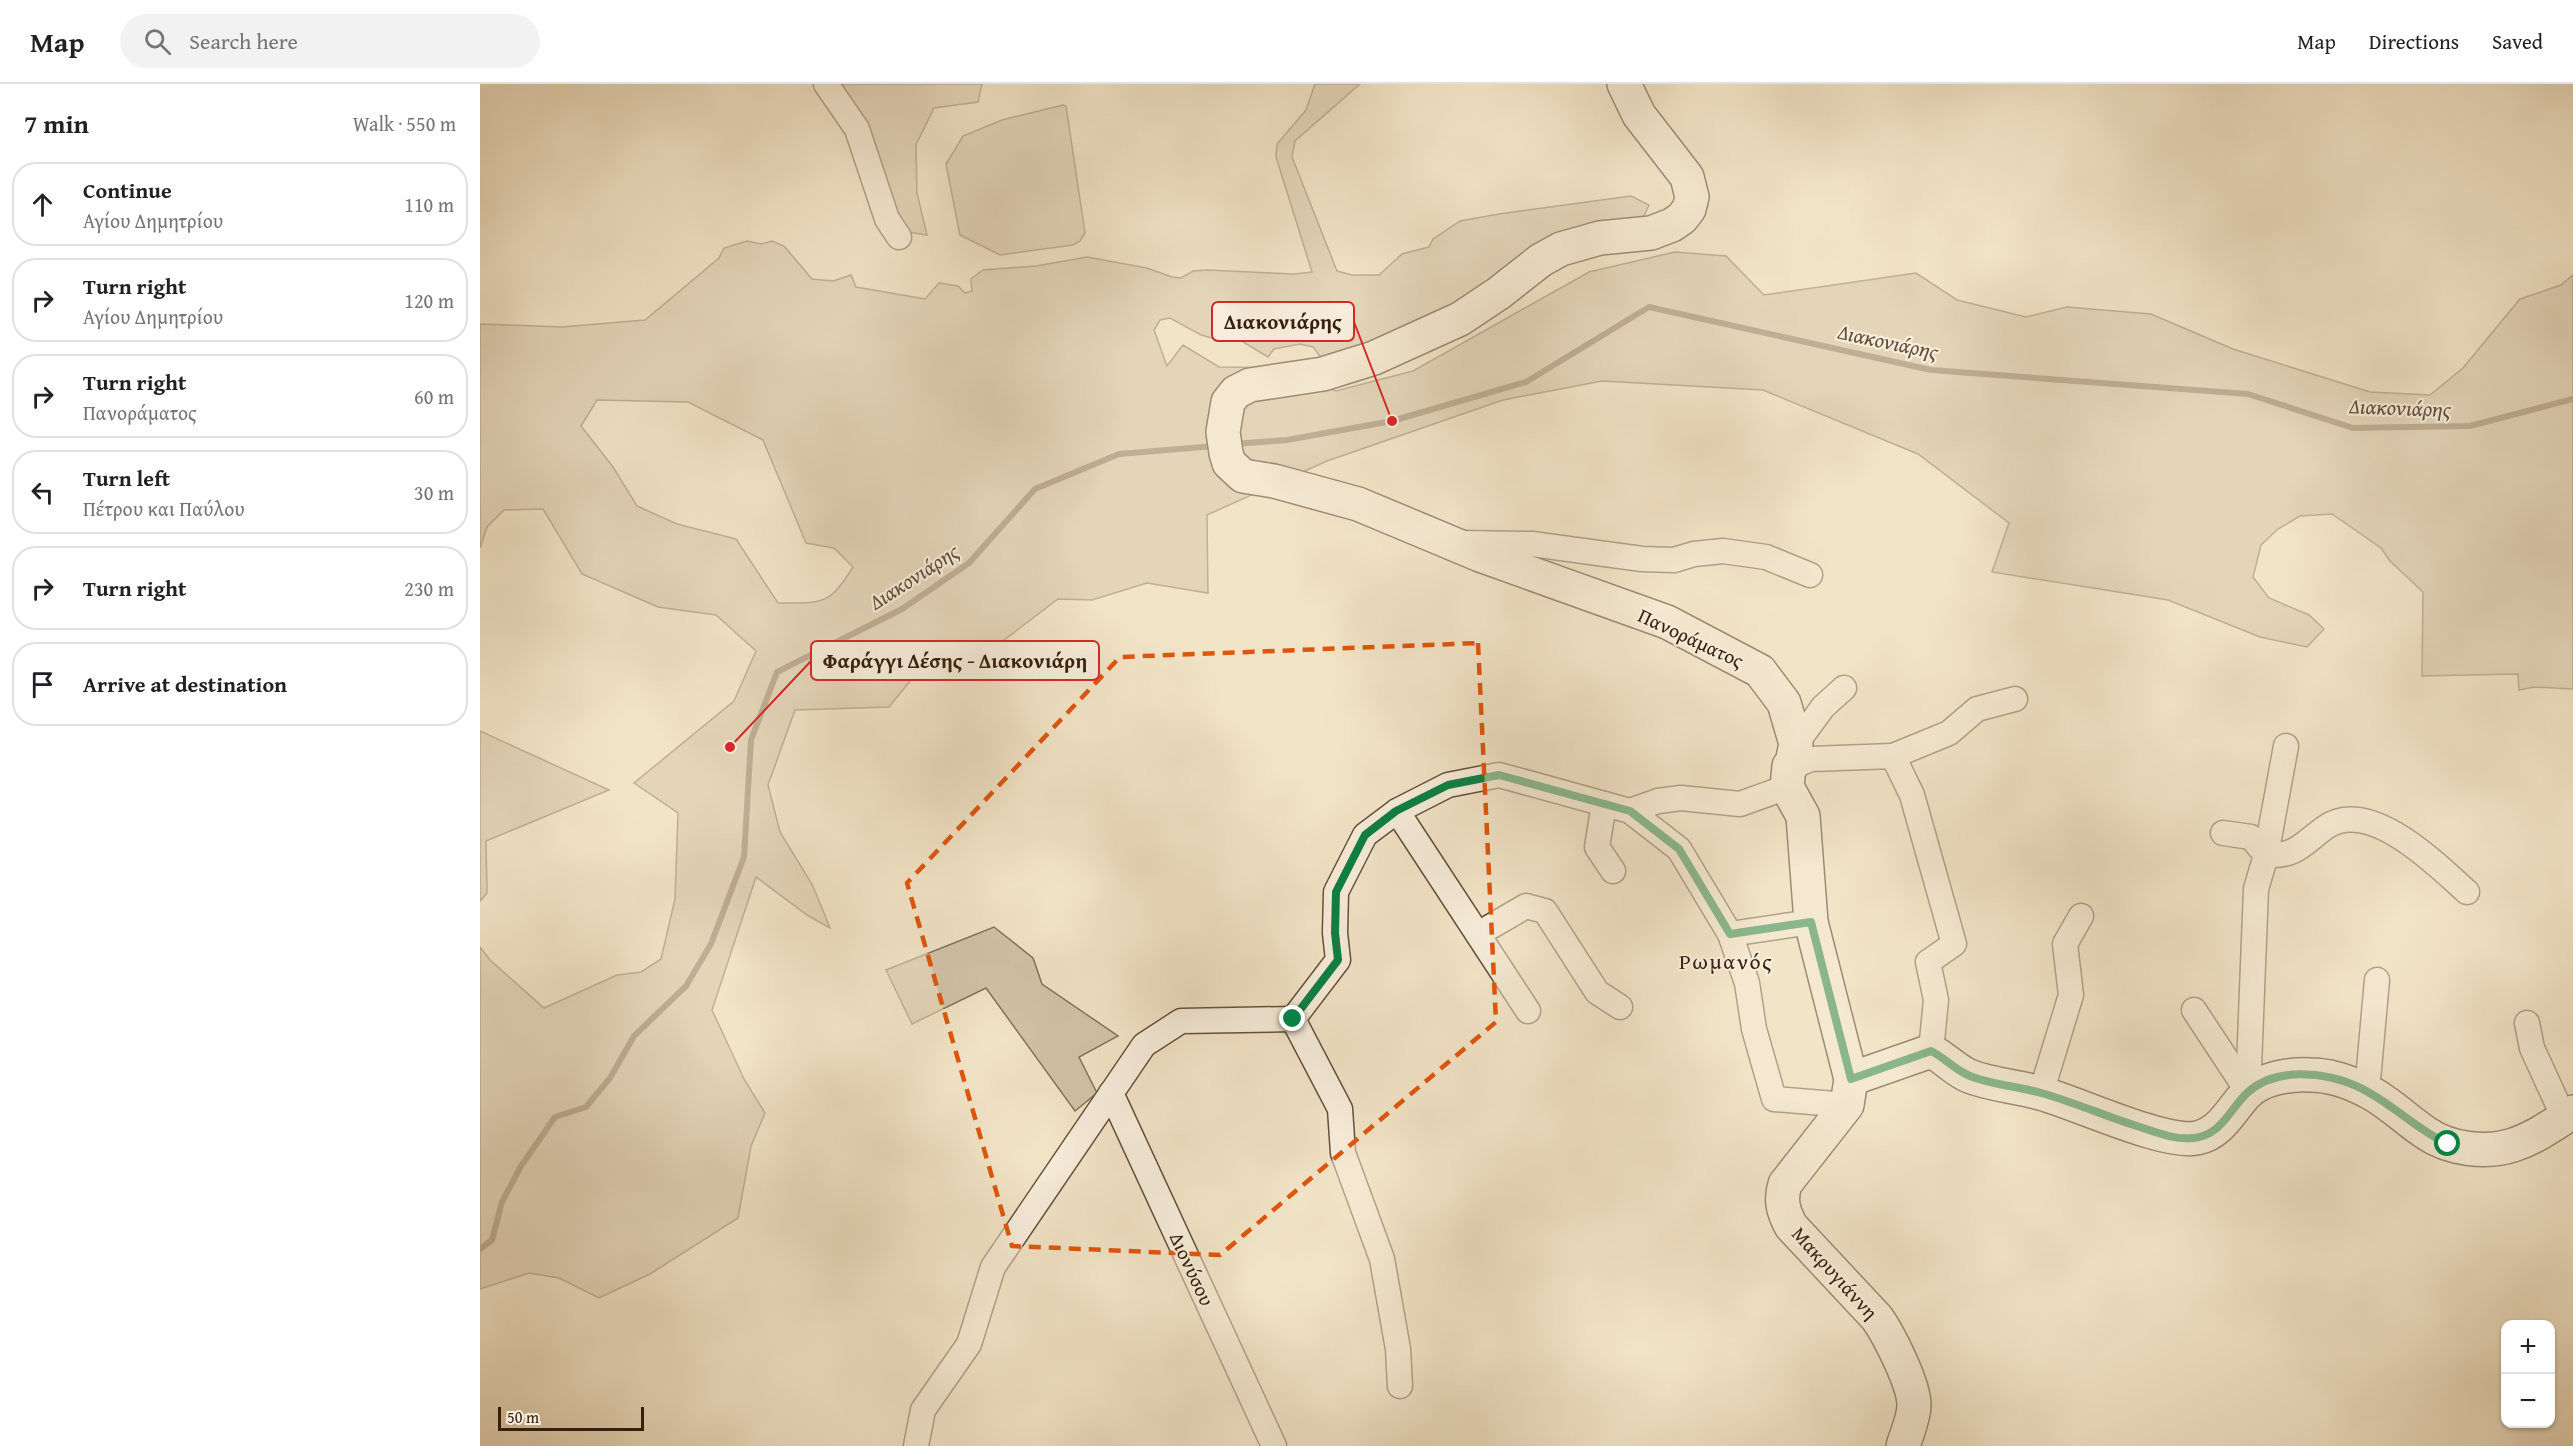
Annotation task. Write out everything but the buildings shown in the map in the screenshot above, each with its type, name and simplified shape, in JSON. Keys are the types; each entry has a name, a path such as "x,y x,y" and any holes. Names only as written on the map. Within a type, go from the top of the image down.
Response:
{"main road":[{"name":"Πανοράματος","path":"1624,84 1639,115 1687,177 1692,197 1689,209 1682,218 1658,231 1600,238 1561,249 1541,260 1499,293 1460,319 1374,358 1323,374 1250,386 1236,392 1228,402 1224,443 1229,463 1243,476 1274,481 1358,504 1454,543 1667,622 1760,671 1784,703 1791,766 1803,816 1811,922 1849,1092"},
{"path":"1849,1092 1931,1051 1968,1076 2041,1093 2127,1123 2182,1139 2197,1138 2223,1123 2248,1092 2272,1079 2310,1075 2325,1076 2367,1091 2428,1135 2448,1144 2470,1149 2512,1146 2535,1136 2568,1115"},
{"name":"Μακρυγιάννη","path":"1849,1092 1785,1184 1781,1196 1784,1211 1791,1226 1877,1318 1886,1332 1912,1390 1914,1405 1903,1446"}],"street":[{"path":"826,84 857,129 887,219 899,237"},
{"path":"1454,543 1532,544 1642,560 1674,560 1694,554 1723,551 1766,557 1810,575"},
{"path":"1791,766 1823,707 1844,688"},
{"path":"1630,811 1658,801 1681,798 1740,804 1791,766 1811,759 1893,756 1949,733 1977,709 2015,699"},
{"path":"2248,1092 2256,889 2266,855 2286,746"},
{"path":"1893,756 1912,795 1954,944 1928,962 1936,1000 1931,1051"},
{"path":"1293,1019 1338,960 1335,933 1336,892 1365,835 1396,811 1448,785 1499,775 1630,811 1679,849 1730,934 1747,983 1754,1029 1774,1099 1849,1092"},
{"path":"1604,804 1597,847 1613,871"},
{"path":"1396,811 1528,1011"},
{"path":"2223,833 2251,837 2266,855 2282,856 2295,852 2329,825 2362,820 2385,828 2430,859 2467,892"},
{"path":"1478,934 1526,906 1545,910 1597,992 1620,1007"},
{"path":"2041,1093 2071,995 2065,944 2081,916"},
{"path":"1730,934 1811,922"},
{"path":"2367,1091 2377,980"},
{"path":"2194,1010 2248,1092"},
{"path":"916,1446 923,1410 969,1344 993,1267 1144,1045 1181,1021 1293,1019"},
{"path":"1293,1019 1340,1109 1343,1153 1382,1259 1398,1349 1401,1386"},
{"path":"2527,1023 2532,1048 2568,1115"},
{"name":"Διονύσου","path":"1111,1093 1274,1446"}],"highlighted area":[{"path":"1478,643 1496,1022 1220,1255 1012,1246 907,883 1120,657"}],"shaded area":[{"path":"838,84 982,84 978,102 934,108 916,145 917,193 927,235 908,232 895,215"},
{"path":"1315,84 1360,84 1295,141 1292,157 1337,271 1352,275 1379,275 1402,254 1429,247 1433,239 1460,221 1631,196 1649,205 1643,218 1450,318 1323,360 1313,347 1300,344 1274,349 1268,357 1240,340 1219,340 1201,335 1170,318 1160,320 1154,330 1167,366 1183,345 1219,367 1284,368 1336,391 1413,371 1589,272 1675,252 1726,256 1764,295 1916,273 1957,300 2026,317 2067,307 2151,314 2233,349 2370,392 2430,395 2463,368 2520,299 2561,285 2573,275 2573,689 2534,687 2519,690 2518,674 2422,676 2423,592 2390,561 2381,548 2332,514 2300,516 2278,529 2261,545 2253,577 2269,598 2309,615 2324,629 2307,647 2260,637 2168,600 1992,572 2009,523 1918,454 1763,390 1602,381 1503,400 1327,461 1207,515 1208,593 1147,583 1092,600 1058,599 996,646 924,664 889,707 795,710 768,785 780,832 813,886 830,928 807,915 756,877 712,1010 744,1079 765,1113 751,1146 738,1218 650,1274 599,1298 559,1278 529,1273 480,1289 480,947 490,960 544,1008 617,975 641,972 661,959 675,899 678,813 634,783 734,701 756,651 716,615 658,607 582,574 543,509 504,510 487,527 480,548 480,324 562,327 645,320 719,258 724,248 747,241 761,244 772,241 784,246 812,279 833,281 851,275 856,287 925,299 939,283 958,286 965,293 972,291 971,279 983,270 1036,266 1087,257 1147,268 1181,278 1193,271 1208,270 1294,274 1312,272 1276,157 1277,144 1306,110","holes":["597,400 688,402 763,440 806,543 834,548 853,567 845,580 830,596 815,602 778,603 736,539 677,524 637,506 613,467 581,426"]},
{"path":"1066,106 1085,233 1080,241 1073,245 1000,255 960,235 946,164 963,136 1002,120"},
{"path":"480,731 609,790 486,841 487,893 480,901"},
{"path":"994,927 1033,958 1042,984 1118,1036 1079,1057 1097,1093 1075,1111 986,988 912,1024 886,970"}],"waterway":[{"name":"Διακονιάρης","path":"1234,444 1287,440 1392,421 1526,382 1649,307 1931,370 2248,394 2353,428 2470,426 2573,399"},
{"name":"Διακονιάρης","path":"480,1249 492,1240 502,1202 521,1166 555,1117 586,1107 610,1078 634,1036 686,986 711,944 744,857 751,740 777,672 902,609 969,563 1035,489 1119,454 1215,446"}],"place":[{"name":"Διακονιάρης","path":"1392,421"},
{"name":"Φαράγγι Δέσης - Διακονιάρη","path":"730,747"}],"district":[{"name":"Ρωμανός","path":"1726,961"}],"route":[{"path":"1293,1019 1338,960 1335,933 1336,892 1365,835 1396,811 1448,785 1499,775 1630,811 1679,849 1730,934 1811,922 1851,1079 1931,1051 1968,1076 2041,1093 2116,1120 2182,1139 2197,1138 2210,1132 2223,1123 2248,1092 2272,1079 2292,1075 2325,1076 2367,1091 2428,1135 2448,1144"}]}
